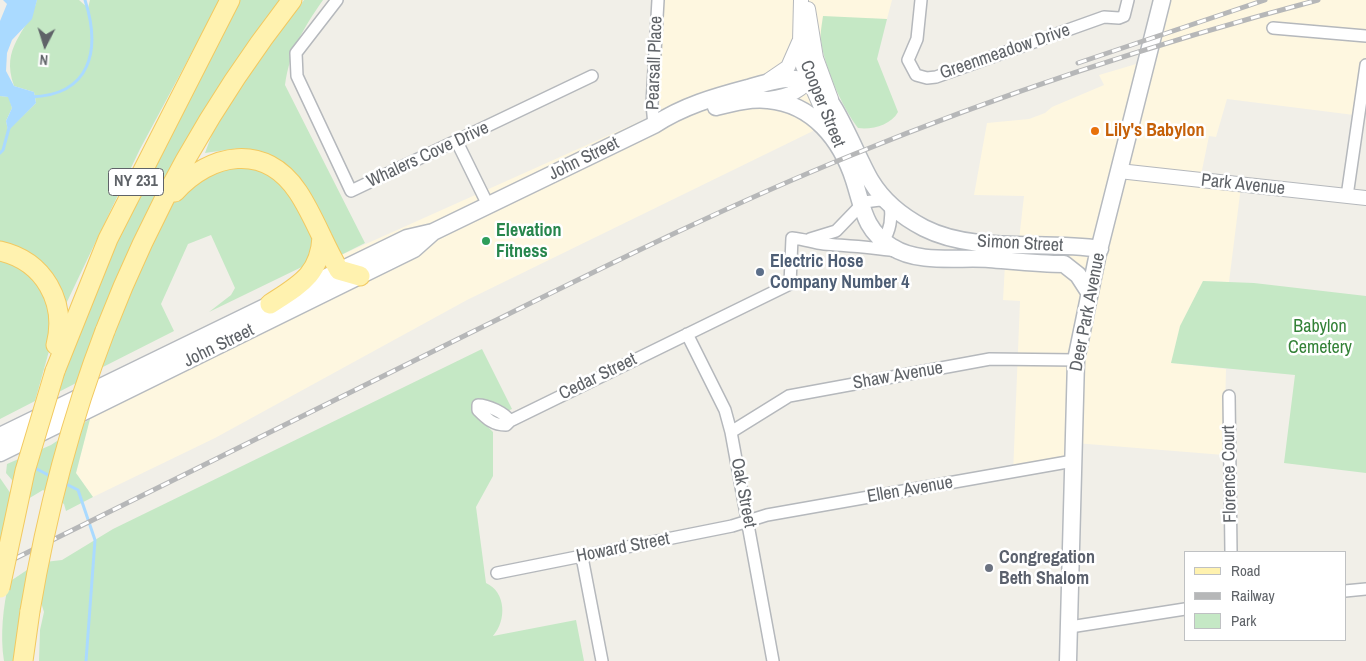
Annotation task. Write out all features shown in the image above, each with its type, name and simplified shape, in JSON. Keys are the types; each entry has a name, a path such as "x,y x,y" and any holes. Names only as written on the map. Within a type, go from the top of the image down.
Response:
{"main road":[{"name":"NY 231","path":"0,588 20,494 52,372 108,240 230,0"},
{"name":"NY 231","path":"23,661 30,611 58,476 79,402 128,273 159,209 219,101 292,0"},
{"name":"Deer Park Avenue","path":"1068,661 1076,360 1098,253 1162,0"},
{"name":"John Street","path":"0,436 339,270 407,238 433,232 654,125 681,109 761,84 793,79 808,81"},
{"path":"808,81 821,89 838,116 865,171 877,190 890,203"},
{"name":"John Street","path":"654,125 716,107 767,100 805,111 817,120 835,140"},
{"name":"Cooper Street","path":"835,140 854,180 860,204 878,244 901,252"},
{"path":"159,209 198,170 226,159 248,159 269,166 288,179 299,193 339,270 360,276"},
{"name":"Simon Street","path":"890,203 910,220 941,235 975,242 1098,253"},
{"name":"John Street","path":"0,453 414,249 433,232"},
{"path":"270,304 301,283 310,274 320,255 322,237"},
{"path":"0,251 21,258 34,267 46,279 53,292 60,323 52,372"},
{"name":"Simon Street","path":"901,252 928,257 1064,264 1078,275 1089,292"},
{"name":"Simon Street","path":"990,260 1016,255 1098,253"}],"street":[{"name":"Whalers Cove Drive","path":"337,0 296,53 297,76 351,191 592,76"},
{"name":"Pearsall Place","path":"654,125 652,104 658,0"},
{"name":"Cooper Street","path":"801,0 800,42 803,66 835,140"},
{"name":"Cooper Street","path":"807,0 816,58 838,116"},
{"name":"Greenmeadow Drive","path":"921,0 917,39 908,60 916,74 927,78 936,77 1104,17 1120,18 1124,16 1128,0"},
{"path":"1273,28 1366,36"},
{"name":"John Street","path":"761,84 788,67 800,42"},
{"path":"808,81 816,58"},
{"path":"1347,196 1366,65"},
{"name":"John Street","path":"767,100 794,94 808,81"},
{"path":"456,142 488,205"},
{"name":"Park Avenue","path":"1119,171 1366,198"},
{"path":"687,334 790,284 792,238 810,239 836,231 843,226 860,204 871,200 890,203 890,220 878,244 821,244 810,239"},
{"name":"Cedar Street","path":"510,421 687,334"},
{"name":"Oak Street","path":"687,334 725,410 731,432 773,661"},
{"name":"Shaw Avenue","path":"731,432 789,396 990,359 1076,360"},
{"name":"Florence Court","path":"1229,396 1231,551"},
{"name":"Ellen Avenue","path":"748,522 767,515 1073,461"},
{"name":"Howard Street","path":"497,573 748,522"},
{"path":"582,557 602,661"},
{"path":"1346,591 1366,589"},
{"path":"1070,627 1184,609"}],"shaded area":[{"path":"661,0 892,0 887,19 823,17 813,131 467,300 215,438 93,497 76,473 92,411 354,287 339,256 656,114"},
{"path":"1158,0 1366,0 1366,96 1362,116 1227,99 1216,137 1209,136 1200,180 1241,186 1229,282 1203,281 1171,363 1226,369 1224,455 1075,443 1074,461 1013,474 1020,301 1003,300 1005,265 1016,266 1024,196 974,195 987,123 1029,119 1045,113 1052,107 1104,85 1099,75 1143,62"}],"green space":[{"path":"37,0 79,0 88,8 90,0 220,0 140,149 65,306 56,283 43,264 25,251 0,245 0,96 9,97 12,108 6,121 8,130 36,103 34,92 14,86 10,60 12,50 33,12"},
{"path":"236,0 281,0 205,110 164,179 129,254 78,382 55,394 80,314"},
{"path":"304,0 323,0 298,40 290,61 285,85 365,243 339,256 273,157 240,148 205,153 222,107"},
{"path":"823,16 887,19 877,59 898,112 895,117 881,126 858,128 846,109 830,74 823,50 821,34"},
{"path":"256,165 287,185 313,232 310,263 209,312 231,295 235,288 211,235 188,244 161,304 174,331 97,370 142,263 173,204 187,184 200,172 226,167"},
{"path":"0,254 24,265 48,296 51,344 35,401 0,419"},
{"name":"Babylon Cemetery","path":"1203,281 1254,283 1366,296 1366,473 1284,463 1295,375 1171,363 1180,326"},
{"path":"482,349 512,409 483,422 493,432 493,476 476,507 486,583 498,593 502,607 501,622 493,636 576,620 584,661 39,661 40,630 44,612 39,596 45,562 62,560 113,529"},
{"path":"90,419 76,473 93,497 66,511 64,504 43,490 28,499 6,473 7,464 51,445"},
{"path":"0,478 11,494 4,538 0,541"},
{"path":"30,568 13,661 4,661 3,621 9,582"}],"water":[{"path":"3,0 37,0 32,19 12,40 7,53 6,71 14,86 34,92 36,103 8,131 6,121 12,108 8,97 0,96 0,21 7,4"}],"waterway":[{"path":"31,97 51,94 67,88 79,79 91,52 90,18 85,0"},
{"path":"0,153 3,150 9,128"},
{"path":"33,467 52,477"},
{"path":"64,483 78,490 95,540 86,661"}],"railway":[{"path":"1078,63 1265,0"},
{"path":"0,566 610,264 803,175 909,132 1082,70 1199,33 1318,0"}],"place":[{"name":"Lily's Babylon","path":"1095,131"},
{"name":"Elevation Fitness","path":"486,241"},
{"name":"Electric Hose Company Number 4","path":"760,272"},
{"name":"Congregation Beth Shalom","path":"989,568"}]}
